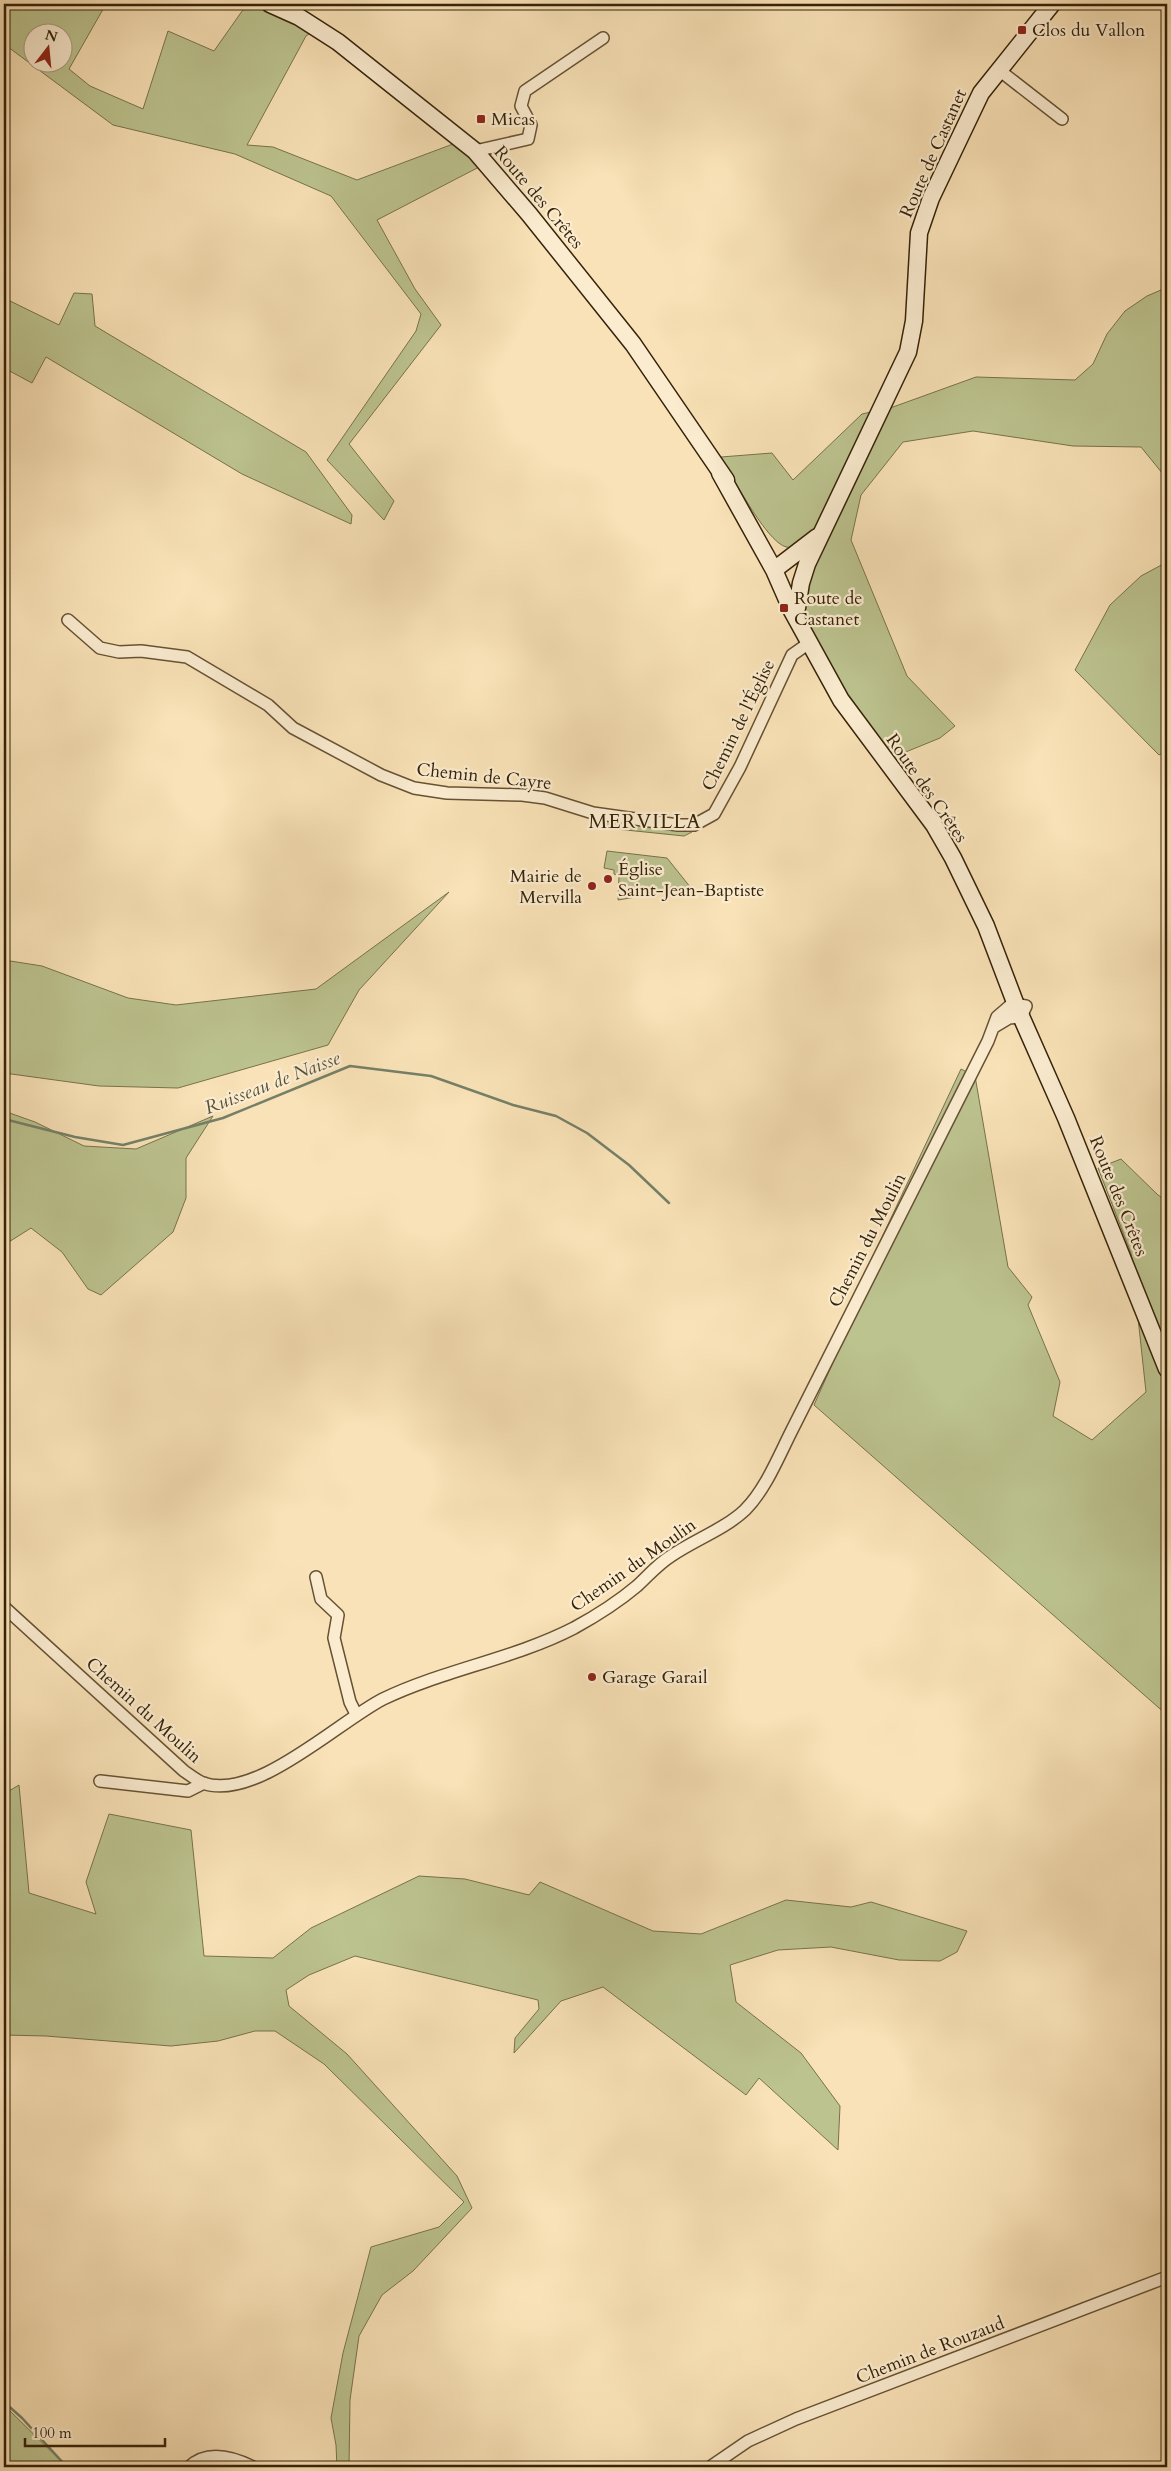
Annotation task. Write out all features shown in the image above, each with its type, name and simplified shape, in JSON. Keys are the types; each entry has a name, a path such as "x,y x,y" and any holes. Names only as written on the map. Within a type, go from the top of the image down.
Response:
{"street":[{"name":"Route des Crêtes","path":"270,4 299,17 338,42 475,152 529,214 658,378 720,473 778,569 797,608 809,643"},
{"name":"Route de Castanet","path":"797,608 802,559 822,532 905,361 914,321 919,233 930,198 970,112 999,70 1052,4"},
{"path":"475,152 528,139 531,125 521,106 525,91 604,38"},
{"path":"999,70 1062,119"},
{"name":"Route des Crêtes","path":"720,473 740,499 769,546 792,612 841,700 934,825 953,858 1021,1009 1167,1369"},
{"path":"769,546 782,554 802,559 796,569 778,569"},
{"name":"Chemin de Cayre","path":"68,620 100,648 119,652 141,651 187,657 268,705 293,728 381,775 414,788 447,793 522,795 545,798 593,813 678,825 700,823"},
{"name":"Chemin de l'Église","path":"700,823 714,814 735,775 792,655 809,643"},
{"name":"Chemin du Moulin","path":"4,1607 184,1771 204,1783 226,1784 256,1778 288,1762 356,1714 402,1691 502,1658 573,1628 608,1608 671,1556 744,1510 757,1495 777,1459 994,1027 997,1017 1005,1009 1021,1009"},
{"path":"316,1577 321,1599 338,1615 334,1638 350,1702 356,1714"},
{"path":"100,1781 188,1791 204,1783"},
{"name":"Chemin de Rouzaud","path":"710,2467 748,2441 796,2419 1167,2277"},
{"path":"189,2467 199,2460 214,2456 234,2459 253,2467"}],"green space":[{"path":"4,4 106,4 72,64 72,22 22,22 22,57 4,44"},
{"path":"247,4 261,4 315,30 306,36 247,145 273,147 357,180 453,144 481,166 377,220 415,289 441,325 349,444 394,501 384,520 327,460 416,331 421,314 331,196 235,154 113,125 42,72 72,71 90,86 143,109 168,31 214,51"},
{"path":"1161,290 1167,295 1167,479 1141,447 1073,446 973,431 903,442 861,495 851,540 907,676 955,726 940,738 891,758 852,705 828,667 809,627 802,607 814,532 791,547 783,546 773,538 752,510 721,457 772,453 793,480 862,414 893,407 976,377 1075,380 1093,364 1107,334 1125,311 1147,296"},
{"path":"74,293 92,294 95,326 306,452 352,515 351,524 242,474 46,357 32,383 4,368 4,298 59,325"},
{"path":"1167,562 1167,750 1159,755 1075,670 1110,605 1141,576"},
{"path":"599,819 690,830 692,832 684,836 616,829 600,825"},
{"path":"607,851 667,858 691,888 618,900 619,876 614,874 614,870 604,868"},
{"path":"449,892 359,990 328,1045 178,1088 99,1086 4,1073 4,960 42,966 128,998 176,1005 316,989"},
{"path":"961,1069 975,1076 1008,1267 1032,1297 1028,1305 1060,1382 1053,1416 1092,1440 1146,1392 1131,1253 1098,1168 1121,1159 1158,1195 1167,1201 1167,1715 814,1405 864,1293 860,1284"},
{"path":"4,1111 35,1122 84,1146 136,1149 213,1116 186,1158 186,1198 173,1232 101,1295 88,1289 62,1252 31,1228 4,1245"},
{"path":"19,1785 29,1893 96,1914 86,1882 109,1814 191,1830 204,1956 273,1958 311,1928 419,1876 465,1879 529,1895 540,1882 653,1931 701,1934 786,1900 851,1907 871,1902 967,1931 957,1952 940,1961 899,1960 831,1947 778,1950 730,1965 736,2002 801,2053 840,2106 838,2150 759,2078 746,2095 603,1987 561,2001 514,2053 515,2038 539,2009 538,2000 355,1956 309,1975 286,1990 289,2006 347,2054 457,2176 472,2208 413,2271 382,2295 359,2336 350,2400 349,2467 337,2467 336,2445 331,2418 343,2353 371,2247 439,2227 464,2202 324,2064 275,2031 255,2031 218,2041 171,2046 46,2036 4,2035 4,1794"},
{"path":"4,2405 67,2467 4,2467"}],"waterway":[{"name":"Ruisseau de Naisse","path":"4,1119 75,1137 123,1145 223,1118 350,1066 431,1076 513,1105 556,1116 587,1133 629,1165 669,1203"},
{"path":"4,2402 22,2418 67,2467"}],"place":[{"name":"Clos du Vallon","path":"1022,30"},
{"name":"Micas","path":"481,119"},
{"name":"Route de Castanet","path":"784,608"},
{"name":"Église Saint-Jean-Baptiste","path":"608,879"},
{"name":"Mairie de Mervilla","path":"592,886"},
{"name":"Garage Garail","path":"592,1677"}],"district":[{"name":"MERVILLA","path":"645,821"}]}
